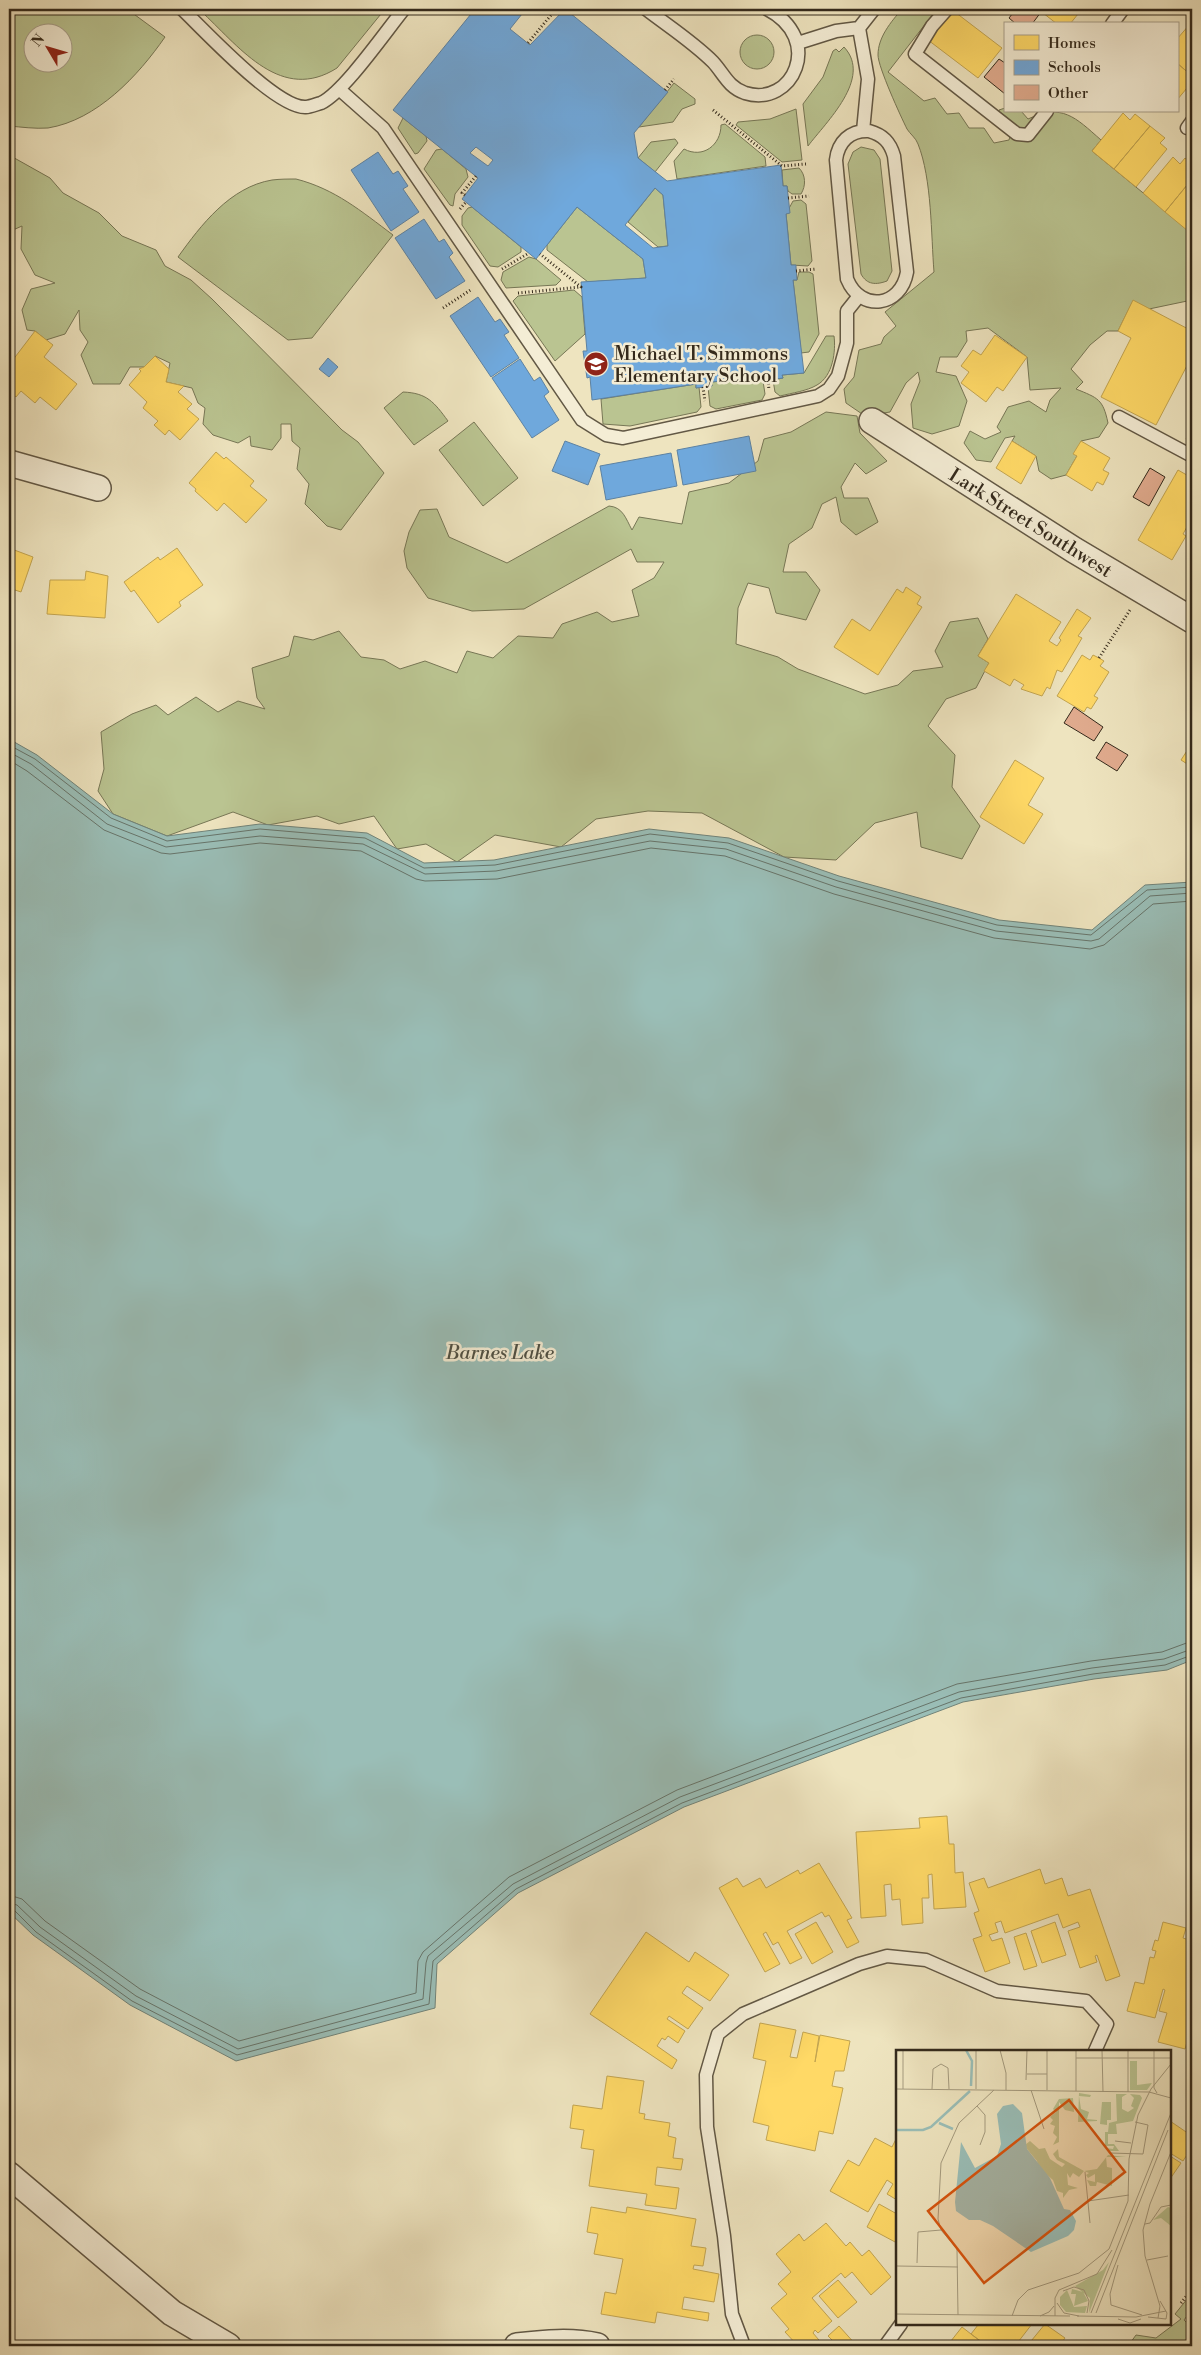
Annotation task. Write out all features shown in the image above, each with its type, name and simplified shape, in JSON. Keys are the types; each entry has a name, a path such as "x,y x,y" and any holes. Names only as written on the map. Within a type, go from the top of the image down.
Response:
{"street":[{"name":"Lark Street Southwest","path":"872,421 1074,550 1192,620"},
{"path":"9,463 98,488"},
{"path":"9,2175 172,2314 228,2346"},
{"path":"518,2346 575,2343 597,2346"}],"lane":[{"path":"182,9 254,78 288,101 305,108 322,102 339,89 404,9"},
{"path":"646,9 713,62 732,86 745,92 761,94 774,91 787,82 796,69 799,52 798,43 787,22 767,9"},
{"path":"798,43 836,32 859,28 874,9"},
{"path":"947,9 932,26 915,54 1017,134 1028,135 1046,112"},
{"path":"1113,22 1123,9"},
{"path":"859,28 868,79 863,131"},
{"path":"339,89 383,128 582,420 606,436 623,438 818,396 829,389 838,376 843,363 846,343 847,311 859,296"},
{"path":"869,131 883,137 892,149 906,272 901,288 890,298 875,302 859,296 848,279 836,160 839,146 844,140 851,134 869,131"},
{"path":"1118,417 1192,456"},
{"path":"744,2346 732,2314 724,2236 707,2127 706,2075 718,2034 743,2014 859,1964 887,1956 926,1960 997,1991 1086,2001 1107,2024 1095,2050"},
{"path":"885,2346 900,2325"}],"path":[{"path":"528,44 556,9"},
{"path":"665,90 674,79"},
{"path":"713,110 782,166 806,164"},
{"path":"465,195 462,193 476,176"},
{"path":"788,198 809,196"},
{"path":"496,273 529,253"},
{"path":"510,294 581,287 540,254"},
{"path":"796,271 816,269"},
{"path":"443,308 477,286"},
{"path":"1099,658 1142,590"},
{"path":"1181,2303 1192,2289"}],"green space":[{"path":"9,9 127,9 165,37 129,81 99,106 83,116 66,123 48,128 9,126"},
{"path":"208,9 385,9 337,68 317,77 298,79 281,76 248,56 204,14"},
{"path":"902,9 937,9 888,72 924,101 935,98 947,114 959,113 969,128 984,128 994,143 1009,140 1013,125 1003,124 999,110 1004,108 1004,112 1022,112 1028,119 1050,112 1068,115 1101,140 1092,151 1192,233 1192,300 1149,309 1133,301 1118,331 1107,331 1090,345 1071,369 1083,382 1076,389 1098,400 1104,409 1108,423 1099,437 1081,441 1077,456 1066,475 1051,479 1039,471 1036,456 1012,441 1015,436 1005,438 991,462 976,460 964,443 970,431 985,439 1001,432 997,427 1008,407 1029,401 1046,412 1050,400 1061,388 1030,390 1027,357 988,328 966,331 967,341 957,357 940,357 936,372 956,376 967,401 959,426 932,434 913,428 911,404 920,381 918,372 906,383 890,412 865,416 846,403 844,389 854,377 859,350 881,344 884,337 896,326 885,312 934,272 928,190 923,158 917,142 907,129 895,103 879,61 880,42"},
{"path":"757,35 764,36 769,40 773,45 773,59 769,64 764,68 757,69 750,68 745,64 741,59 740,52 741,45 745,40 750,36"},
{"path":"844,47 852,59 853,72 850,86 835,112 808,146 803,104 823,77 833,51 836,49 839,52"},
{"path":"674,83 695,99 695,104 682,109 673,122 639,127"},
{"path":"796,109 802,160 782,162 736,125 738,122 770,119"},
{"path":"403,118 426,136 427,141 418,153 415,154 398,128"},
{"path":"725,124 765,157 766,166 677,179 674,161 684,149 698,152 710,148 718,139 721,125"},
{"path":"675,139 678,143 655,172 638,158 651,142"},
{"path":"861,147 874,150 880,159 892,271 887,281 879,283 869,282 861,274 848,164 853,152"},
{"path":"442,149 466,169 468,177 455,194 453,206 450,205 424,169 436,150"},
{"path":"9,155 50,178 63,193 99,213 122,236 156,250 165,266 191,280 212,299 342,430 358,442 384,473 341,530 327,526 305,504 309,484 297,469 300,448 292,441 291,424 281,424 281,438 272,450 251,446 250,436 238,443 213,435 203,424 205,408 198,403 192,388 166,382 170,363 155,356 144,367 130,367 120,384 93,384 81,355 88,342 80,330 79,310 65,334 46,340 35,331 27,330 22,310 31,289 55,283 35,275 21,249 22,226 13,230 9,239"},
{"path":"799,168 804,177 804,188 801,194 792,194 788,191 787,186 783,186 782,170"},
{"path":"296,179 310,183 335,195 359,209 393,235 312,338 288,340 178,257 207,220 243,190 272,180"},
{"path":"655,188 663,195 668,246 658,247 628,222"},
{"path":"801,200 806,204 812,261 808,266 791,265 786,214 793,201"},
{"path":"472,207 521,247 521,252 498,267 490,266 462,225 462,216 468,208"},
{"path":"577,207 643,259 646,278 588,282 547,250 547,245"},
{"path":"529,257 536,259 561,280 556,285 506,288 501,280 503,272"},
{"path":"799,272 813,274 819,334 809,352 801,353 793,280 797,280"},
{"path":"574,290 582,297 585,334 555,361 513,301 518,296"},
{"path":"826,336 834,336 832,363 827,376 817,385 804,390 780,396 775,392 773,380 783,378 782,375 804,373"},
{"path":"755,378 756,382 763,381 765,394 762,400 716,409 710,406 708,387 712,386 711,382"},
{"path":"696,384 696,388 699,387 701,407 697,412 630,426 603,424 601,399"},
{"path":"403,392 418,394 429,400 448,421 414,445 384,408"},
{"path":"826,412 857,416 860,433 887,461 866,474 855,463 841,487 844,498 868,498 878,522 856,535 841,522 836,497 822,504 812,528 789,544 783,572 806,572 820,590 806,620 776,613 769,588 748,583 738,608 736,644 778,657 798,669 865,694 898,685 913,671 943,667 935,651 950,622 978,618 988,639 978,656 989,663 976,688 946,699 928,726 955,755 952,787 980,826 962,859 921,847 917,812 875,823 836,860 784,857 702,813 648,811 596,819 561,847 495,835 457,862 426,844 397,849 374,816 339,824 317,816 268,825 233,812 167,836 113,814 98,791 104,769 101,732 132,714 156,705 168,715 196,697 218,712 238,701 265,709 257,698 252,668 289,656 294,636 313,640 339,631 361,657 384,660 400,669 425,661 457,673 467,651 493,658 518,636 553,638 562,624 597,612 612,622 639,616 632,590 654,578 664,562 637,562 631,549 524,609 472,611 428,598 407,568 404,551 409,532 420,510 437,509 449,537 507,563 609,506 621,511 632,530 639,517 682,524 689,492 729,483 758,461 764,439 791,432"},
{"path":"474,422 518,478 483,506 439,450"},
{"path":"1192,2293 1192,2309 1184,2320 1192,2328 1192,2332 1181,2346 1128,2346 1136,2335 1156,2338 1181,2319 1175,2314"}],"water":[{"name":"Barnes Lake","path":"9,739 37,755 113,814 167,836 260,824 367,833 424,863 494,860 649,829 729,838 839,876 999,920 1092,930 1145,885 1192,882 1192,1660 1167,1670 1094,1679 963,1702 684,1807 518,1893 437,1964 435,2008 236,2061 130,2005 33,1935 9,1912"}],"building: Homes":[{"path":"951,9 1002,48 978,78 928,40"},
{"path":"1038,9 1082,9 1072,22 1054,22"},
{"path":"1190,24 1192,26 1192,76 1178,64 1178,38"},
{"path":"1178,64 1192,76 1192,82 1178,99"},
{"path":"1123,113 1130,120 1135,114 1150,126 1114,169 1092,151"},
{"path":"1150,126 1165,138 1160,143 1167,149 1136,187 1114,169"},
{"path":"1173,157 1180,164 1185,158 1192,164 1192,179 1165,212 1143,193"},
{"path":"1192,179 1192,226 1188,231 1165,212"},
{"path":"1133,300 1192,331 1192,356 1156,425 1101,397 1131,338 1118,331"},
{"path":"35,331 53,345 44,357 77,384 56,410 40,397 35,403 21,391 16,397 9,391 9,365"},
{"path":"995,335 1027,357 1003,391 997,387 986,402 961,383 969,372 961,366 973,350 981,355"},
{"path":"155,356 169,369 166,382 184,386 178,392 192,404 187,409 199,419 180,440 169,430 165,435 154,425 158,421 143,408 147,402 129,385 141,371 139,369 144,367"},
{"path":"1192,429 1192,443 1186,439"},
{"path":"1012,441 1036,456 1021,484 996,468"},
{"path":"1081,441 1110,458 1103,470 1109,473 1103,485 1097,482 1092,491 1066,475 1077,456 1073,454"},
{"path":"216,452 224,459 226,457 254,481 250,486 267,500 246,523 224,503 217,511 189,483"},
{"path":"1178,470 1192,478 1192,518 1183,534 1186,536 1172,560 1138,540"},
{"path":"9,548 33,557 21,592 9,588"},
{"path":"177,548 203,585 179,602 181,606 158,623 134,590 131,592 124,582 158,557 160,560"},
{"path":"86,571 108,576 105,618 47,614 50,580 85,580"},
{"path":"906,587 921,597 917,604 922,607 878,675 834,647 852,619 870,631 897,589 903,593"},
{"path":"1016,594 1061,622 1049,641 1057,646 1061,640 1059,638 1077,609 1091,618 1078,636 1082,638 1062,672 1057,670 1050,689 1047,687 1042,696 1021,689 1024,685 1014,679 1010,686 984,671 989,663 978,656"},
{"path":"1082,655 1090,660 1093,655 1104,661 1100,666 1109,672 1094,696 1098,698 1091,709 1087,707 1084,712 1057,696"},
{"path":"1192,743 1192,767 1181,760"},
{"path":"1015,760 1044,778 1028,805 1043,814 1024,844 980,817"},
{"path":"947,1816 949,1844 954,1844 955,1873 963,1872 966,1907 934,1909 932,1874 928,1875 929,1898 922,1898 923,1923 902,1925 900,1899 892,1900 891,1884 884,1885 886,1916 861,1918 856,1832 920,1828 919,1818"},
{"path":"819,1863 852,1918 847,1920 859,1942 847,1948 829,1915 825,1917 822,1912 787,1931 802,1958 790,1964 778,1942 773,1945 766,1932 763,1934 780,1964 765,1972 719,1888 737,1878 743,1887 760,1878 766,1888 798,1870 800,1874"},
{"path":"1040,1869 1045,1884 1062,1878 1068,1896 1090,1889 1120,1976 1106,1981 1097,1955 1095,1956 1097,1962 1080,1968 1068,1931 1080,1927 1078,1922 1063,1928 1058,1914 1005,1933 1001,1921 995,1923 998,1932 989,1935 992,1941 1002,1938 1010,1963 985,1972 973,1939 982,1936 974,1913 979,1911 969,1883 984,1878 988,1888"},
{"path":"816,1922 833,1952 812,1964 795,1934"},
{"path":"1055,1922 1066,1955 1042,1963 1031,1931"},
{"path":"1163,1922 1186,1928 1183,1938 1192,1941 1192,2024 1185,2049 1158,2042 1167,2013 1159,2011 1165,1990 1163,1989 1155,2018 1127,2011 1135,1982 1144,1984 1150,1957 1154,1958 1156,1951 1152,1950 1155,1940 1158,1941"},
{"path":"646,1932 689,1962 695,1952 729,1975 710,2001 687,1986 682,1993 703,2008 688,2029 669,2016 667,2019 685,2031 678,2043 668,2036 665,2040 662,2038 657,2046 677,2060 672,2069 590,2014"},
{"path":"1026,1933 1037,1966 1024,1970 1014,1937"},
{"path":"760,2023 796,2030 790,2057 797,2058 803,2032 819,2036 815,2062 820,2035 850,2041 844,2071 835,2071 832,2086 843,2088 833,2134 819,2131 815,2151 766,2140 769,2126 753,2122 766,2061 753,2058"},
{"path":"607,2076 644,2081 639,2113 645,2114 644,2119 670,2123 668,2136 676,2138 673,2158 683,2159 681,2170 657,2167 655,2185 679,2188 676,2209 645,2205 647,2194 589,2186 594,2150 581,2148 584,2130 570,2128 573,2105 602,2109"},
{"path":"1171,2122 1192,2136 1192,2147 1183,2161 1171,2154"},
{"path":"875,2138 892,2147 896,2139 896,2199 887,2194 893,2184 887,2180 868,2212 830,2191 848,2160 859,2166"},
{"path":"1171,2157 1181,2163 1171,2178"},
{"path":"879,2204 896,2213 896,2242 867,2227"},
{"path":"591,2207 626,2213 627,2207 696,2219 691,2246 706,2248 703,2266 694,2265 693,2269 719,2274 714,2302 684,2297 682,2309 709,2313 708,2321 657,2312 655,2323 601,2314 605,2292 616,2294 623,2259 594,2254 598,2234 587,2232"},
{"path":"826,2223 846,2246 850,2242 862,2256 869,2250 891,2277 871,2295 852,2272 845,2278 841,2273 812,2298 832,2321 818,2333 815,2330 813,2333 824,2346 798,2346 785,2332 789,2329 771,2308 787,2294 778,2284 791,2272 776,2254 799,2234 804,2241"},
{"path":"838,2280 857,2302 838,2318 819,2296"},
{"path":"978,2325 1031,2325 1015,2346 1006,2346 1000,2342 996,2346 987,2346 971,2334"},
{"path":"1044,2325 1065,2338 1059,2346 1027,2346"},
{"path":"839,2326 857,2346 838,2346 828,2336"},
{"path":"962,2327 971,2334 987,2346 947,2346"}],"building: Schools":[{"path":"475,9 526,9 510,29 530,45 565,9 668,92 634,133 638,158 667,181 781,165 783,186 787,186 790,213 786,214 791,265 796,265 797,280 793,280 804,373 782,375 783,378 755,382 755,378 711,382 712,386 696,388 696,384 592,400 590,377 587,378 583,351 587,351 581,282 646,278 643,259 577,207 536,259 462,199 478,178 393,110","holes":["476,147 493,160 488,166 470,153","655,188 663,195 668,246 653,248 625,225"]},
{"path":"378,152 393,174 398,171 408,186 403,189 419,212 391,231 351,170"},
{"path":"424,219 439,242 444,239 453,253 449,257 465,281 436,299 395,238"},
{"path":"478,297 495,322 500,319 509,332 504,335 519,358 491,377 450,316"},
{"path":"328,358 338,367 329,377 319,369"},
{"path":"520,359 534,381 540,377 549,392 544,396 559,420 532,438 492,378"},
{"path":"749,436 756,471 683,485 677,450"},
{"path":"565,441 600,454 588,485 552,471"},
{"path":"671,453 677,486 606,500 600,466"}],"building: Other":[{"path":"1016,9 1036,9 1041,12 1034,22 1014,22 1009,18"},
{"path":"999,59 1004,62 1004,93 984,77"},
{"path":"1150,468 1165,477 1149,506 1133,497"},
{"path":"1074,707 1103,727 1094,741 1064,723"},
{"path":"1106,742 1128,755 1117,771 1096,758"}],"place":[{"name":"Michael T. Simmons Elementary School","path":"596,364"}]}
